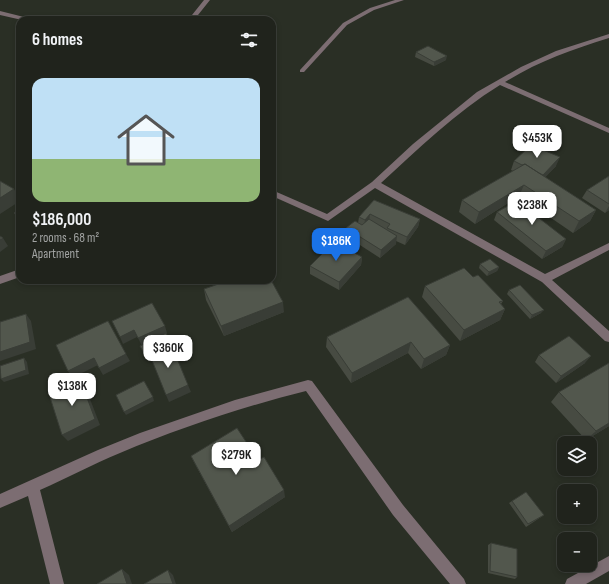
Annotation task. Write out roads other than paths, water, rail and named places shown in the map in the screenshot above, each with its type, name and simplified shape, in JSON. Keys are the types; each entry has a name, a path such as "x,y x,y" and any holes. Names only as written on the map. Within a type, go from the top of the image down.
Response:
{"street":[{"path":"194,16 207,0"},
{"path":"302,71 345,24 372,10 401,0"},
{"path":"0,14 16,17"},
{"path":"276,195 328,218 375,184 416,146 480,94 523,68 558,52 609,36"},
{"path":"499,82 609,131"},
{"path":"375,184 545,279 609,338"},
{"path":"545,279 609,246"},
{"path":"0,280 16,274"},
{"path":"0,501 32,489 116,449 248,402 308,385 398,510 459,584"},
{"path":"32,489 57,584"},
{"path":"572,584 609,563"}]}
